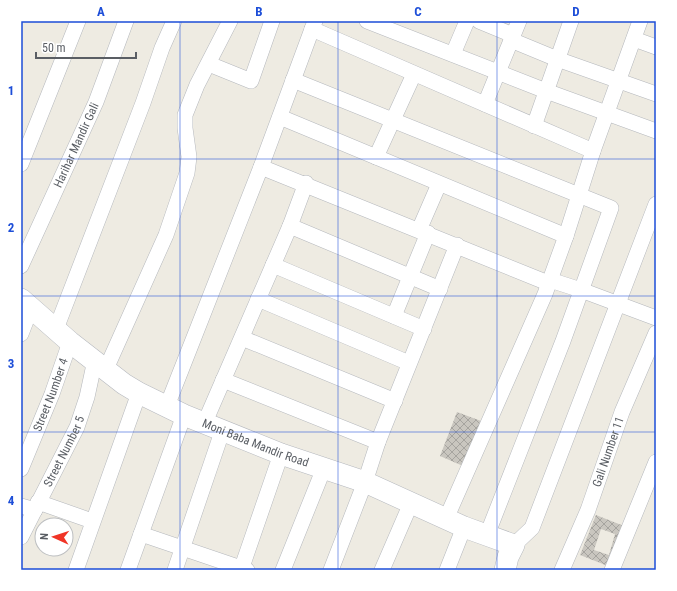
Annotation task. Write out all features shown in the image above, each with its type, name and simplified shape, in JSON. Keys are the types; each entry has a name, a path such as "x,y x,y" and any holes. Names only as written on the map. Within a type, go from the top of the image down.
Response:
{"street":[{"path":"21,164 78,21"},
{"name":"Harihar Mandir Gali","path":"21,266 96,102 126,21"},
{"name":"Street Number 4","path":"21,469 52,394 63,336 142,103 162,48 174,21"},
{"name":"Street Number 5","path":"21,537 31,506 82,413 100,365 166,235 187,173 189,157 185,128 185,115 197,85 230,21"},
{"path":"209,64 252,81 272,21"},
{"path":"367,21 546,91 656,131"},
{"path":"453,54 467,21"},
{"path":"479,21 557,59 656,94"},
{"path":"485,104 518,21"},
{"path":"534,126 571,21"},
{"path":"447,570 455,523 550,280 566,236 593,151 640,21"},
{"path":"128,570 141,534 176,410 313,25 414,74 593,151"},
{"path":"634,40 656,47"},
{"path":"376,157 414,74"},
{"path":"293,80 611,208 548,380 487,535"},
{"path":"280,117 566,236"},
{"path":"262,167 306,183 548,282 550,280 581,290 617,305 656,318"},
{"path":"175,570 214,426 223,380 290,226 306,183"},
{"path":"394,316 411,277 439,184"},
{"path":"505,570 508,557 514,545 532,528 617,305 654,213"},
{"path":"290,226 440,289"},
{"path":"331,570 365,482 378,442 457,245"},
{"path":"273,265 424,329"},
{"path":"258,299 409,363"},
{"path":"21,334 26,303"},
{"name":"Moni Baba Mandir Road","path":"26,303 63,336 124,384 139,393 281,454 365,482 455,523 514,545"},
{"name":"Gali Number 11","path":"562,570 588,510 622,412 656,333"},
{"path":"242,338 395,401"},
{"path":"223,380 378,442"},
{"path":"76,570 92,521 139,393"},
{"path":"141,534 243,569 281,454"},
{"path":"612,570 656,462"},
{"path":"283,570 324,468"},
{"path":"382,570 411,503"},
{"path":"31,506 92,521"}],"building":[{"path":"457,412 481,421 463,466 440,456"},
{"path":"596,515 629,528 613,568 580,555","holes":["601,529 615,534 609,555 594,550"]}]}
